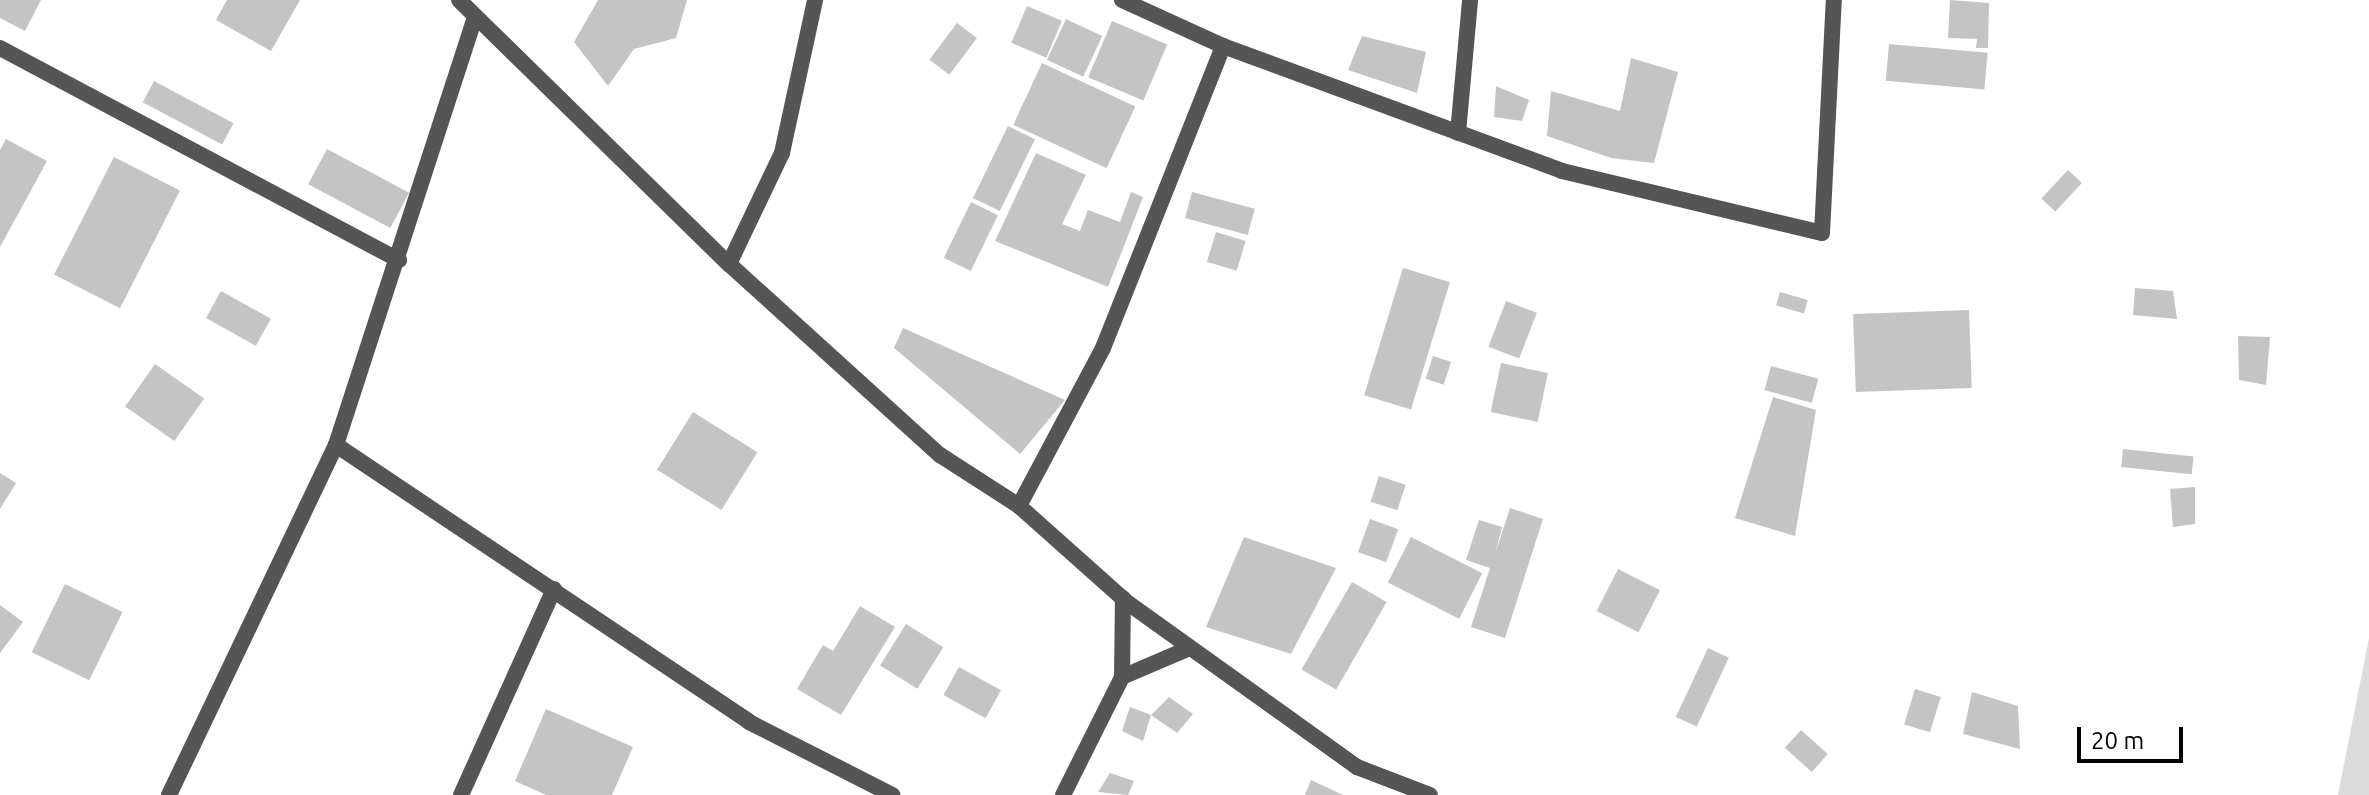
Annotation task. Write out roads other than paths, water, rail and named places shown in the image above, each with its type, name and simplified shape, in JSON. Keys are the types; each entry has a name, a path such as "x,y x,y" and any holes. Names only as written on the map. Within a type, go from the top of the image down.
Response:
{"street":[{"path":"459,0 729,264 940,455 1019,506 1123,598 1357,767 1403,791 1430,795"},
{"path":"729,264 782,153 815,0"},
{"path":"1122,0 1223,46 1562,171 1822,233 1834,0"},
{"path":"1458,133 1470,0"},
{"path":"169,795 336,445 399,260 475,17"},
{"path":"1019,506 1103,348 1223,46"},
{"path":"0,48 399,260"},
{"path":"336,445 749,722 892,795"},
{"path":"461,795 554,589"},
{"path":"1063,795 1122,677 1123,598"},
{"path":"1122,677 1190,648"}]}
